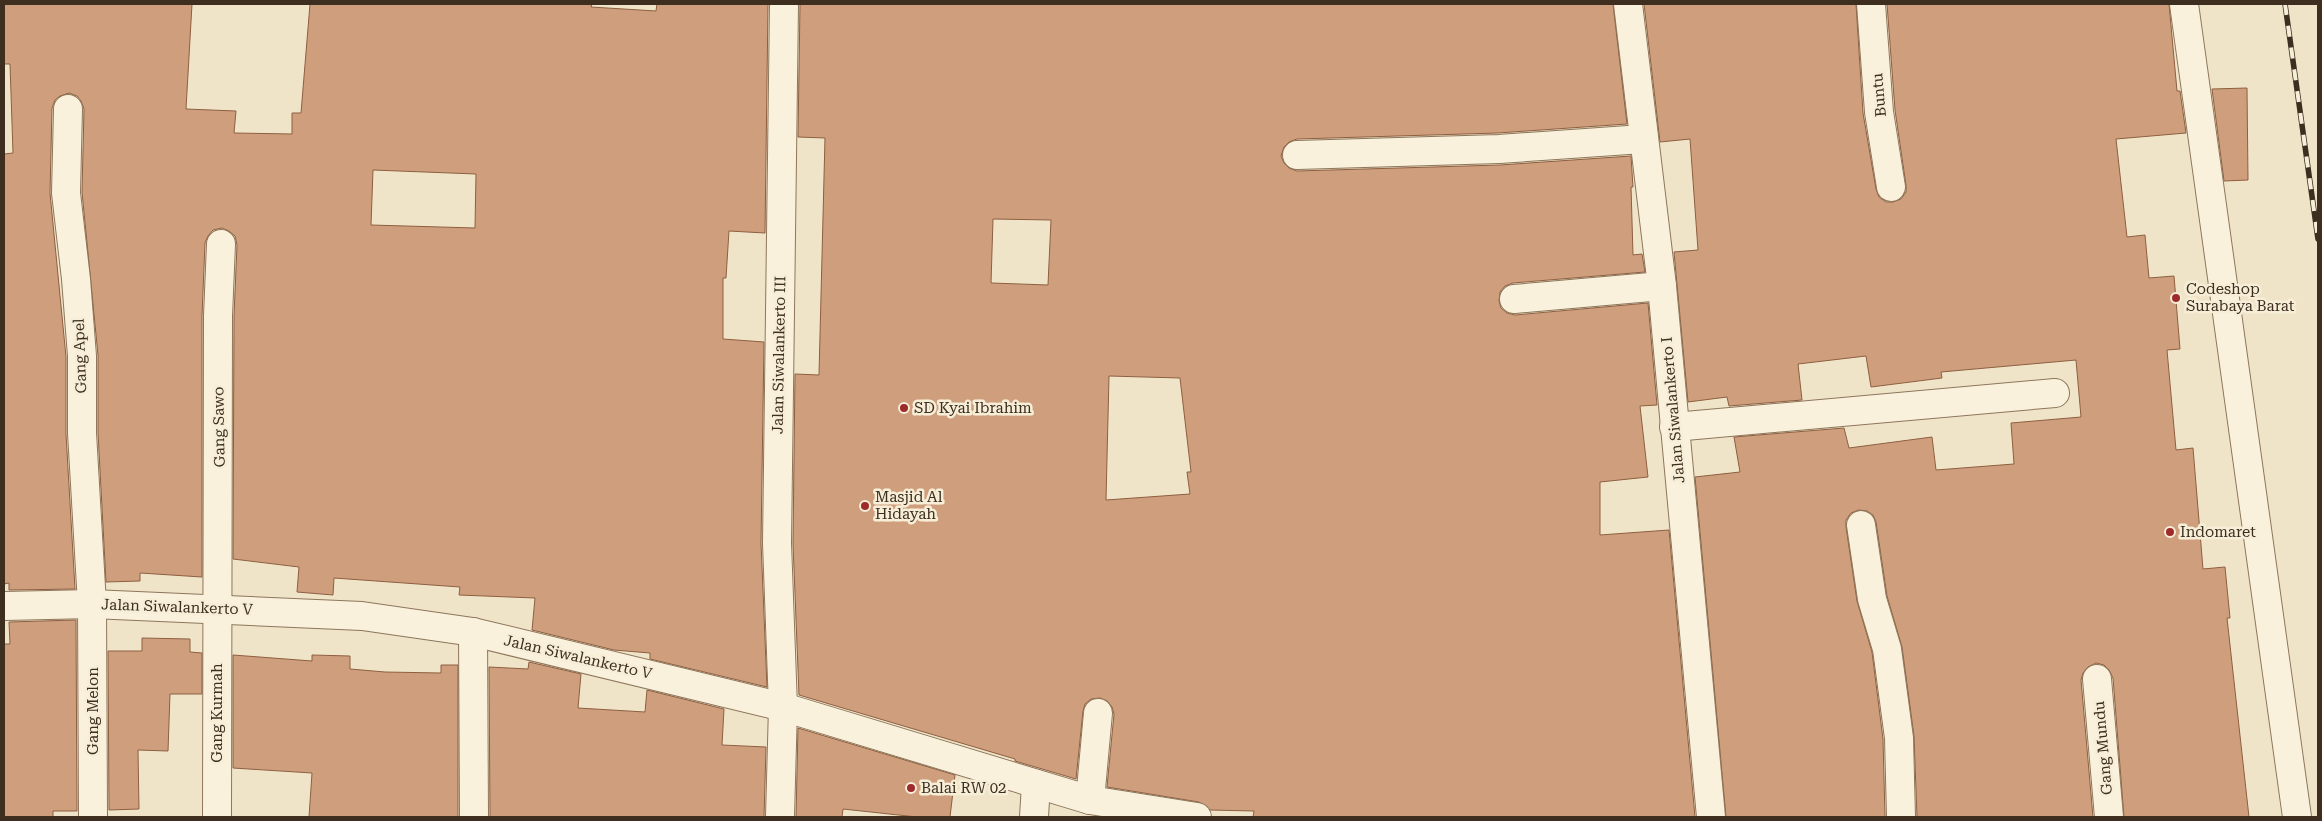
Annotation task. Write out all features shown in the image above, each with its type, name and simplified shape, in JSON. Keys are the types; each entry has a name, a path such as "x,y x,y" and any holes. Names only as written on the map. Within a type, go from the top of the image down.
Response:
{"street":[{"name":"Jalan Siwalankerto III","path":"780,817 783,707 777,543 784,4"},
{"name":"Jalan Siwalankerto I","path":"1628,4 1662,286 1711,817"},
{"name":"Buntu","path":"1871,4 1879,112 1890,187"},
{"path":"2184,4 2297,817"},
{"name":"Gang Apel","path":"68,109 66,193 76,279 82,356 82,433 92,604"},
{"path":"1297,155 1499,149 1643,139"},
{"name":"Gang Sawo","path":"217,609 221,244"},
{"path":"1514,299 1662,286"},
{"path":"1674,427 2056,393"},
{"path":"1861,525 1872,599 1887,649 1899,738 1901,817"},
{"name":"Jalan Siwalankerto V","path":"4,606 92,604 362,616 473,632 783,707 1090,800 1197,817"},
{"name":"Gang Melon","path":"92,604 93,817"},
{"name":"Gang Kurmah","path":"217,609 217,817"},
{"path":"473,632 474,817"},
{"name":"Gang Mundu","path":"2097,679 2109,817"},
{"path":"1090,800 1098,713"},
{"path":"1034,817 1036,784"}],"building":[{"path":"4,4 192,4 186,109 236,111 234,133 292,134 292,113 301,113 310,4 592,4 591,7 656,11 657,4 768,4 765,233 729,231 726,278 723,278 723,339 764,342 761,543 767,687 650,659 650,653 614,650 532,630 535,598 459,595 460,587 334,578 333,595 297,592 299,567 233,559 234,316 237,245 235,236 222,228 213,230 205,243 202,316 202,577 140,573 140,581 106,582 98,433 98,355 82,192 84,109 77,96 69,93 55,100 52,108 50,193 66,357 66,434 75,589 9,590 9,583 4,584 4,154 13,153 10,64 4,64","holes":["373,170 476,174 475,228 371,225"]},
{"path":"800,4 1613,4 1627,124 1498,133 1297,139 1289,142 1284,147 1281,156 1289,168 1297,171 1500,165 1631,156 1633,255 1642,254 1645,272 1513,283 1505,286 1500,292 1499,301 1501,308 1507,313 1515,315 1648,303 1657,405 1640,406 1648,477 1600,482 1600,535 1669,530 1695,817 1253,817 1254,811 1210,810 1199,802 1107,787 1114,714 1112,707 1107,701 1100,698 1091,699 1085,704 1076,779 799,695 793,543 795,374 819,375 825,138 798,137","holes":["993,219 1051,220 1048,285 991,283","1109,376 1180,378 1191,472 1187,472 1190,494 1106,500"]},
{"path":"1644,4 1856,4 1863,113 1876,189 1879,197 1886,202 1893,202 1901,199 1906,192 1906,185 1895,110 1887,4 2169,4 2177,91 2180,91 2186,133 2116,139 2127,237 2145,235 2149,278 2174,276 2180,349 2167,350 2176,450 2193,448 2203,569 2225,567 2230,618 2227,618 2249,817 2124,817 2113,678 2104,665 2096,663 2088,667 2083,673 2081,680 2093,817 1917,817 1914,736 1902,647 1887,596 1876,522 1873,515 1867,511 1859,510 1851,513 1846,520 1846,527 1857,601 1872,652 1883,739 1885,817 1726,817 1695,477 1740,472 1734,437 1844,428 1849,448 1932,437 1936,470 2014,464 2011,423 2081,417 2076,360 1941,372 1942,378 1871,387 1866,356 1798,364 1802,400 1729,406 1727,397 1688,402 1674,252 1698,250 1690,139 1660,142"},
{"path":"2247,88 2248,180 2224,181 2212,89"},
{"path":"76,620 77,811 53,811 53,817 4,817 4,644 10,644 9,622"},
{"path":"142,638 190,639 190,652 202,653 202,694 170,694 168,751 138,750 139,809 109,810 108,651 142,651"},
{"path":"233,655 312,661 312,655 350,656 350,669 385,672 441,673 441,665 458,665 458,817 309,817 312,773 233,768"},
{"path":"529,662 581,674 578,708 645,712 647,690 724,709 722,745 766,747 764,817 490,817 489,667 528,669"},
{"path":"798,728 955,775 950,817 917,817 843,809 842,817 796,817"}],"railway":[{"path":"2285,4 2318,239"}],"place":[{"name":"Codeshop Surabaya Barat","path":"2176,298"},
{"name":"SD Kyai Ibrahim","path":"904,408"},
{"name":"Masjid Al Hidayah","path":"865,506"},
{"name":"Indomaret","path":"2170,532"},
{"name":"Balai RW 02","path":"911,788"}]}
